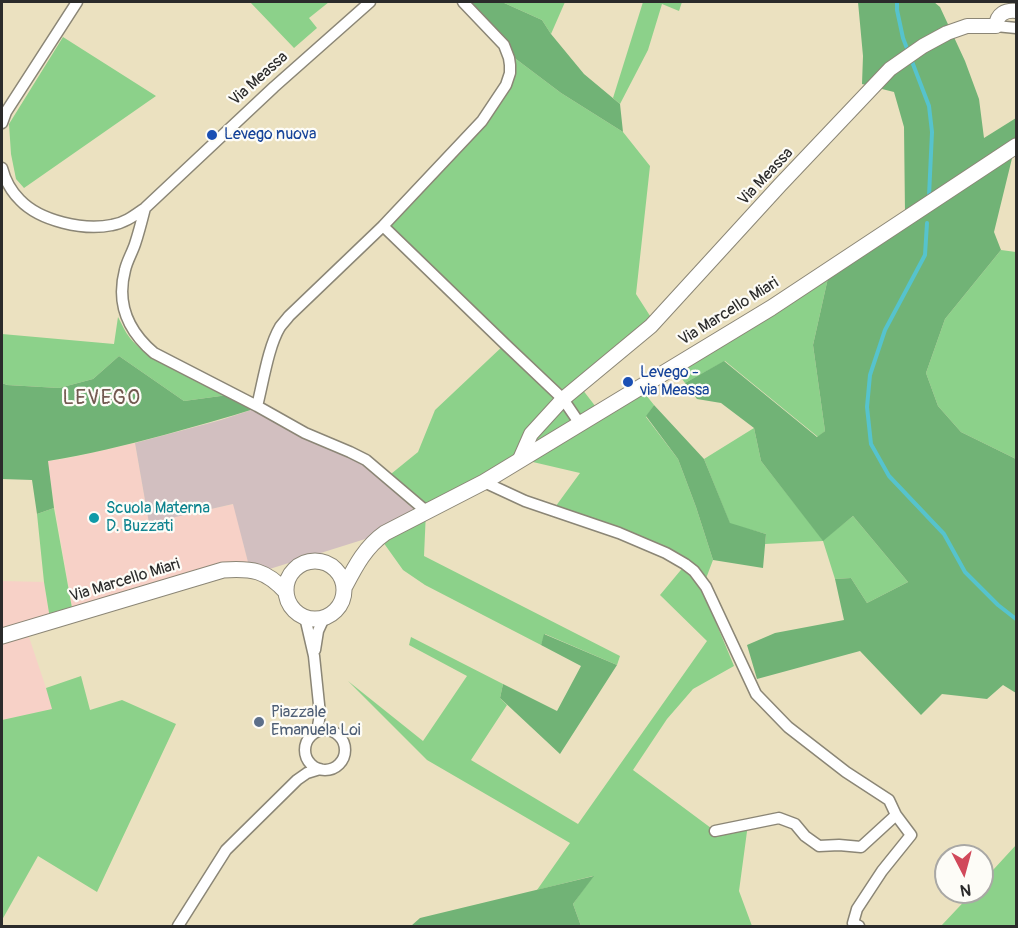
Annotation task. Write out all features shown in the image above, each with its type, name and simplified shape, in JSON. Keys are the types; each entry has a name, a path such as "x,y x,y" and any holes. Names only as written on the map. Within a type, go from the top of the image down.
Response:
{"main road":[{"name":"Via Marcello Miari","path":"324,618 339,606 344,588 363,554 385,532 484,482 771,308 1017,146"},
{"name":"Via Marcello Miari","path":"2,636 223,570 249,569 260,572 295,569 302,564 318,561 334,568 349,564 363,554"},
{"path":"334,568 343,580 344,588"},
{"path":"295,569 290,576 286,592 292,608 305,617 324,618"},
{"path":"260,572 272,578 286,592"}],"street":[{"path":"2,123 6,112 77,2"},
{"name":"Via Meassa","path":"2,168 5,179 20,201 30,209 56,221 103,227 130,219 145,208 370,2"},
{"path":"257,406 267,363 280,327 383,226 482,121 508,80 510,65 504,45 463,2"},
{"path":"996,26 1001,14 1017,11"},
{"name":"Via Meassa","path":"520,459 531,434 563,399 651,326 890,69 923,46 947,33 967,26 1017,28"},
{"path":"145,208 126,267 122,292 123,304 130,325 145,345 154,353 305,433 366,460 426,511"},
{"path":"383,226 563,399 580,424"},
{"path":"484,482 525,501 619,533 686,564 706,587 756,694 788,727 846,772 889,800 896,815 911,835 882,870 857,909 853,923 859,927"},
{"path":"305,617 314,656 320,714 320,721 308,740 305,750 310,762 320,769"},
{"path":"314,656 318,632 324,618"},
{"path":"178,927 226,850 297,780 307,773 338,765 345,754 343,741 331,731 320,714"},
{"path":"314,733 320,730 331,731"},
{"path":"715,831 779,818 795,824 805,836 819,846 861,847 896,815"}],"shaded area":[{"path":"257,408 365,461 409,505 426,511 378,535 260,572 249,566 233,504 149,523 135,443"},
{"path":"135,443 149,522 234,504 249,566 74,619 47,461"},
{"path":"2,581 44,582 51,625 28,634 53,709 2,720"}],"green space":[{"path":"250,2 329,2 309,18 317,28 294,48"},
{"path":"457,2 502,2 542,20 584,74 620,104 623,132 561,93 500,47"},
{"path":"502,2 565,2 551,34 542,20"},
{"path":"643,2 682,2 679,11 662,4 648,50 620,104 613,98"},
{"path":"858,2 934,2 940,7 965,61 979,99 984,138 1016,118 1016,142 994,232 1001,250 945,319 926,373 938,406 961,432 1016,459 1016,693 1003,685 987,699 942,694 921,715 860,651 757,679 747,645 775,633 844,620 835,579 851,578 867,603 908,582 853,516 823,541 761,461 754,428 721,403 697,399 685,383 724,361 817,437 825,431 813,345 832,260 905,213 904,127 894,92 862,84 863,56"},
{"path":"63,37 156,96 24,188 16,179 11,154 9,124"},
{"path":"500,47 561,93 623,132 650,166 636,294 652,319 579,385 599,411 638,385 654,405 646,417 678,459 713,560 702,589 734,666 693,689 667,719 633,770 715,831 748,824 739,891 752,926 581,926 573,904 593,876 537,890 570,843 427,760 348,681 423,741 467,676 409,645 411,637 503,684 500,698 507,705 471,760 578,824 707,641 660,595 685,565 553,510 580,473 520,459 426,511 424,556 620,656 617,665 545,634 541,645 425,585 403,570 378,535 425,511 409,505 386,478 418,452 435,410 505,344 383,226 482,121 504,86 508,66"},
{"path":"1001,250 1016,252 1016,459 961,432 938,406 926,373 945,319"},
{"path":"832,260 813,345 825,431 818,437 725,361 685,383 671,364"},
{"path":"118,317 130,338 150,356 228,395 184,401 119,356 93,379 59,388 2,383 2,334 114,344"},
{"path":"119,356 184,401 228,395 257,408 92,453 48,461 54,508 37,514 32,480 2,479 2,383 59,388 93,379"},
{"path":"654,405 704,459 730,523 766,534 763,568 713,560 678,459 646,416"},
{"path":"754,428 761,461 823,540 853,516 908,582 867,603 851,578 835,579 823,541 765,544 766,534 730,524 704,459"},
{"path":"54,508 74,619 51,625 37,514"},
{"path":"544,634 617,665 560,754 500,698 503,684 557,711 581,666 541,645"},
{"path":"81,676 90,710 122,700 176,724 97,892 38,856 2,920 2,720 52,709 46,688"},
{"path":"1016,845 1016,926 941,926 962,904 994,904 994,869"},
{"path":"594,876 573,904 581,926 411,926 420,918"}],"waterway":[{"path":"897,2 903,38 929,106 932,132 929,196"},
{"path":"927,223 925,255 885,330 870,375 867,407 871,444 889,476 944,534 965,572 998,605 1016,619"}],"place":[{"name":"Levego nuova","path":"212,135"},
{"name":"Levego - via Meassa","path":"628,382"},
{"name":"Scuola Materna D. Buzzati","path":"94,518"},
{"name":"Piazzale Emanuela Loi","path":"259,722"}],"district":[{"name":"LEVEGO","path":"102,399"}]}
